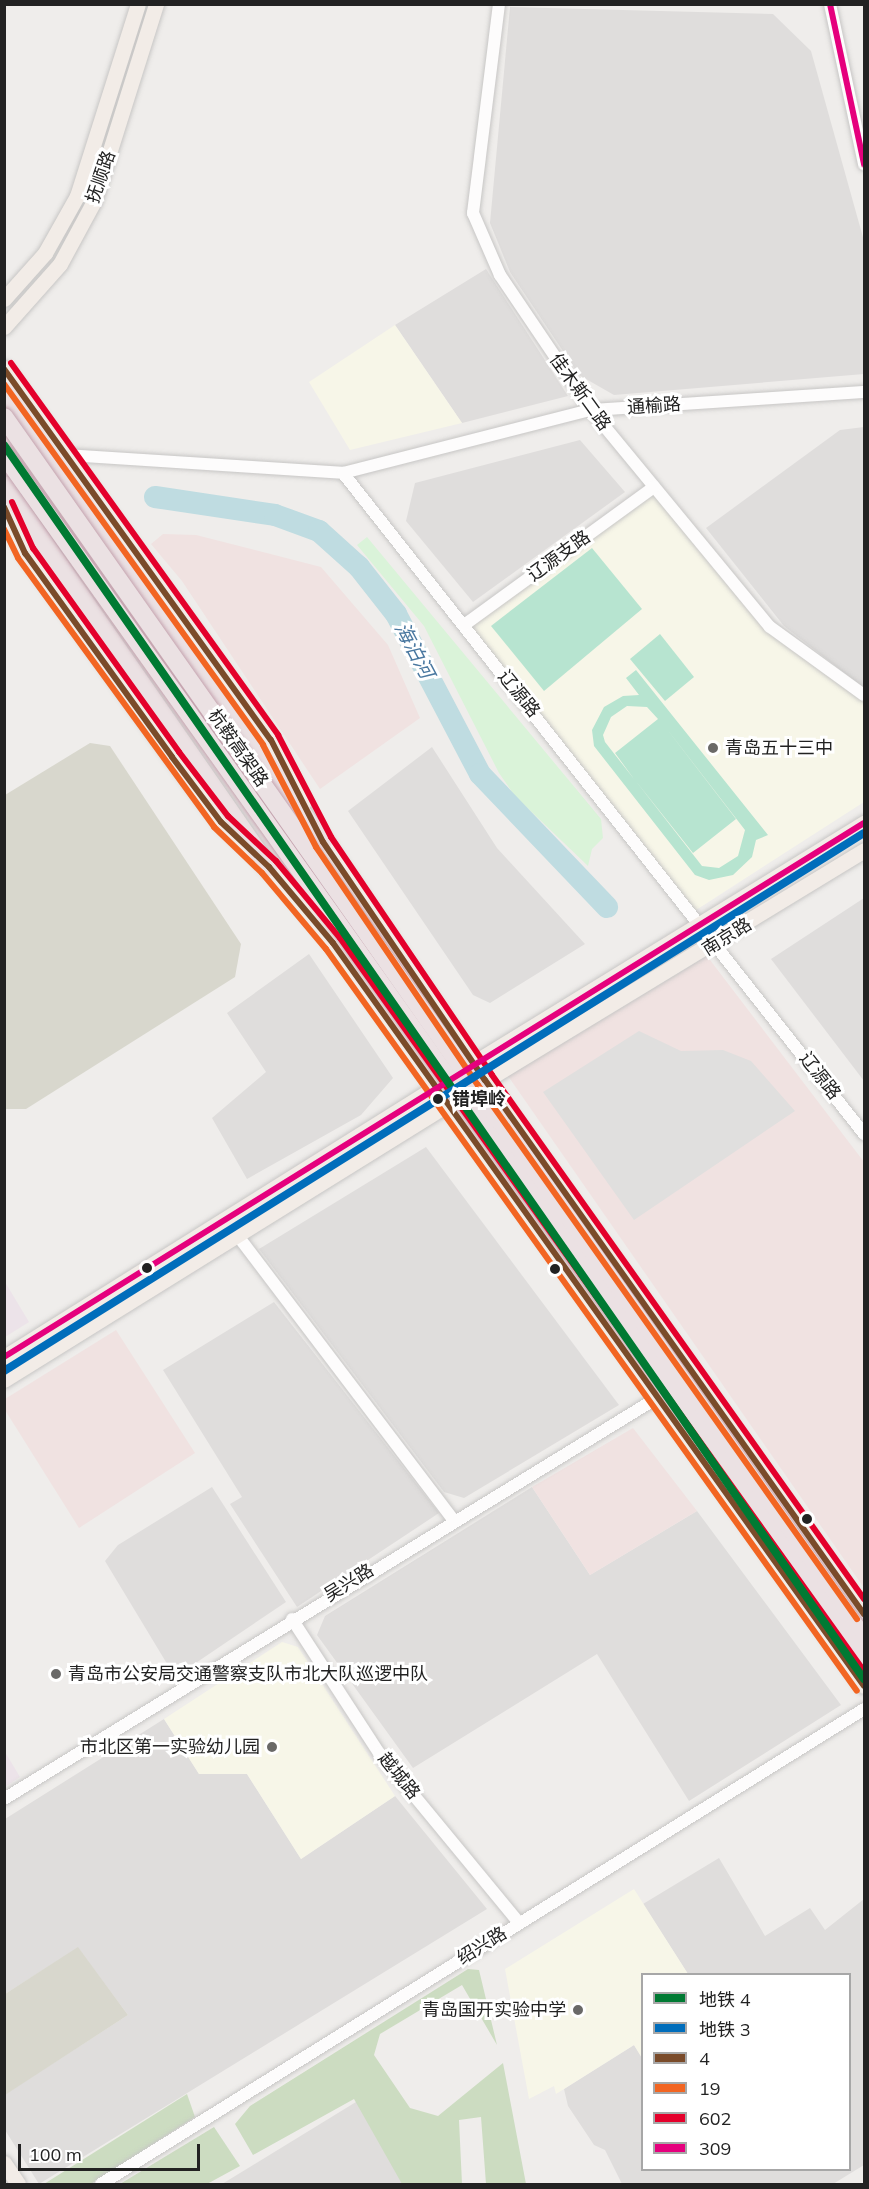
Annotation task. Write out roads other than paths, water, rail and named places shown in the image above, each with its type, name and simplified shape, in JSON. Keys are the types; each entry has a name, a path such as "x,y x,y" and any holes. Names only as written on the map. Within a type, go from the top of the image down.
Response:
{"highway":[{"path":"4,390 323,842"},
{"name":"杭鞍高架路","path":"4,417 864,1639"},
{"name":"杭鞍高架路","path":"4,454 864,1663"},
{"path":"4,484 239,818 269,867"}],"main road":[{"name":"抚顺路","path":"4,327 60,264 94,201 156,4"},
{"name":"抚顺路","path":"4,299 45,253 77,196 134,8"},
{"path":"4,368 81,470 271,740 323,842 485,1080 697,1374 864,1614"},
{"path":"4,506 25,552 221,822 269,867 333,944 864,1686"},
{"name":"南京路","path":"4,1357 474,1063 864,823"},
{"name":"南京路","path":"4,1380 239,1236 485,1080 718,943 864,850"},
{"path":"4,2163 18,2184"}],"street":[{"name":"佳木斯二路","path":"499,4 473,213 500,275 591,410 770,627 864,695"},
{"path":"830,4 864,164"},
{"name":"通榆路","path":"343,473 591,410 864,392"},
{"path":"68,455 343,473"},
{"name":"辽源路","path":"343,473 718,943 864,1134"},
{"name":"辽源支路","path":"464,625 654,487"},
{"path":"4,523 25,552"},
{"path":"225,1219 453,1519"},
{"name":"吴兴路","path":"4,1799 453,1519 697,1374"},
{"name":"越城路","path":"292,1619 379,1753 519,1923"},
{"name":"绍兴路","path":"101,2184 864,1709"}],"waterway":[{"name":"海泊河","path":"155,497 275,515 319,531 359,567 396,614 480,774 607,907"}],"metro line":[{"name":"4","path":"4,445 864,1679"},
{"name":"3","path":"4,1371 864,833"}],"place":[{"name":"青岛五十三中","path":"713,748"},
{"name":"错埠岭","path":"438,1099"},
{"name":"青岛市公安局交通警察支队市北大队巡逻中队","path":"56,1674"},
{"name":"市北区第一实验幼儿园","path":"272,1747"},
{"name":"青岛国开实验中学","path":"578,2010"}]}
